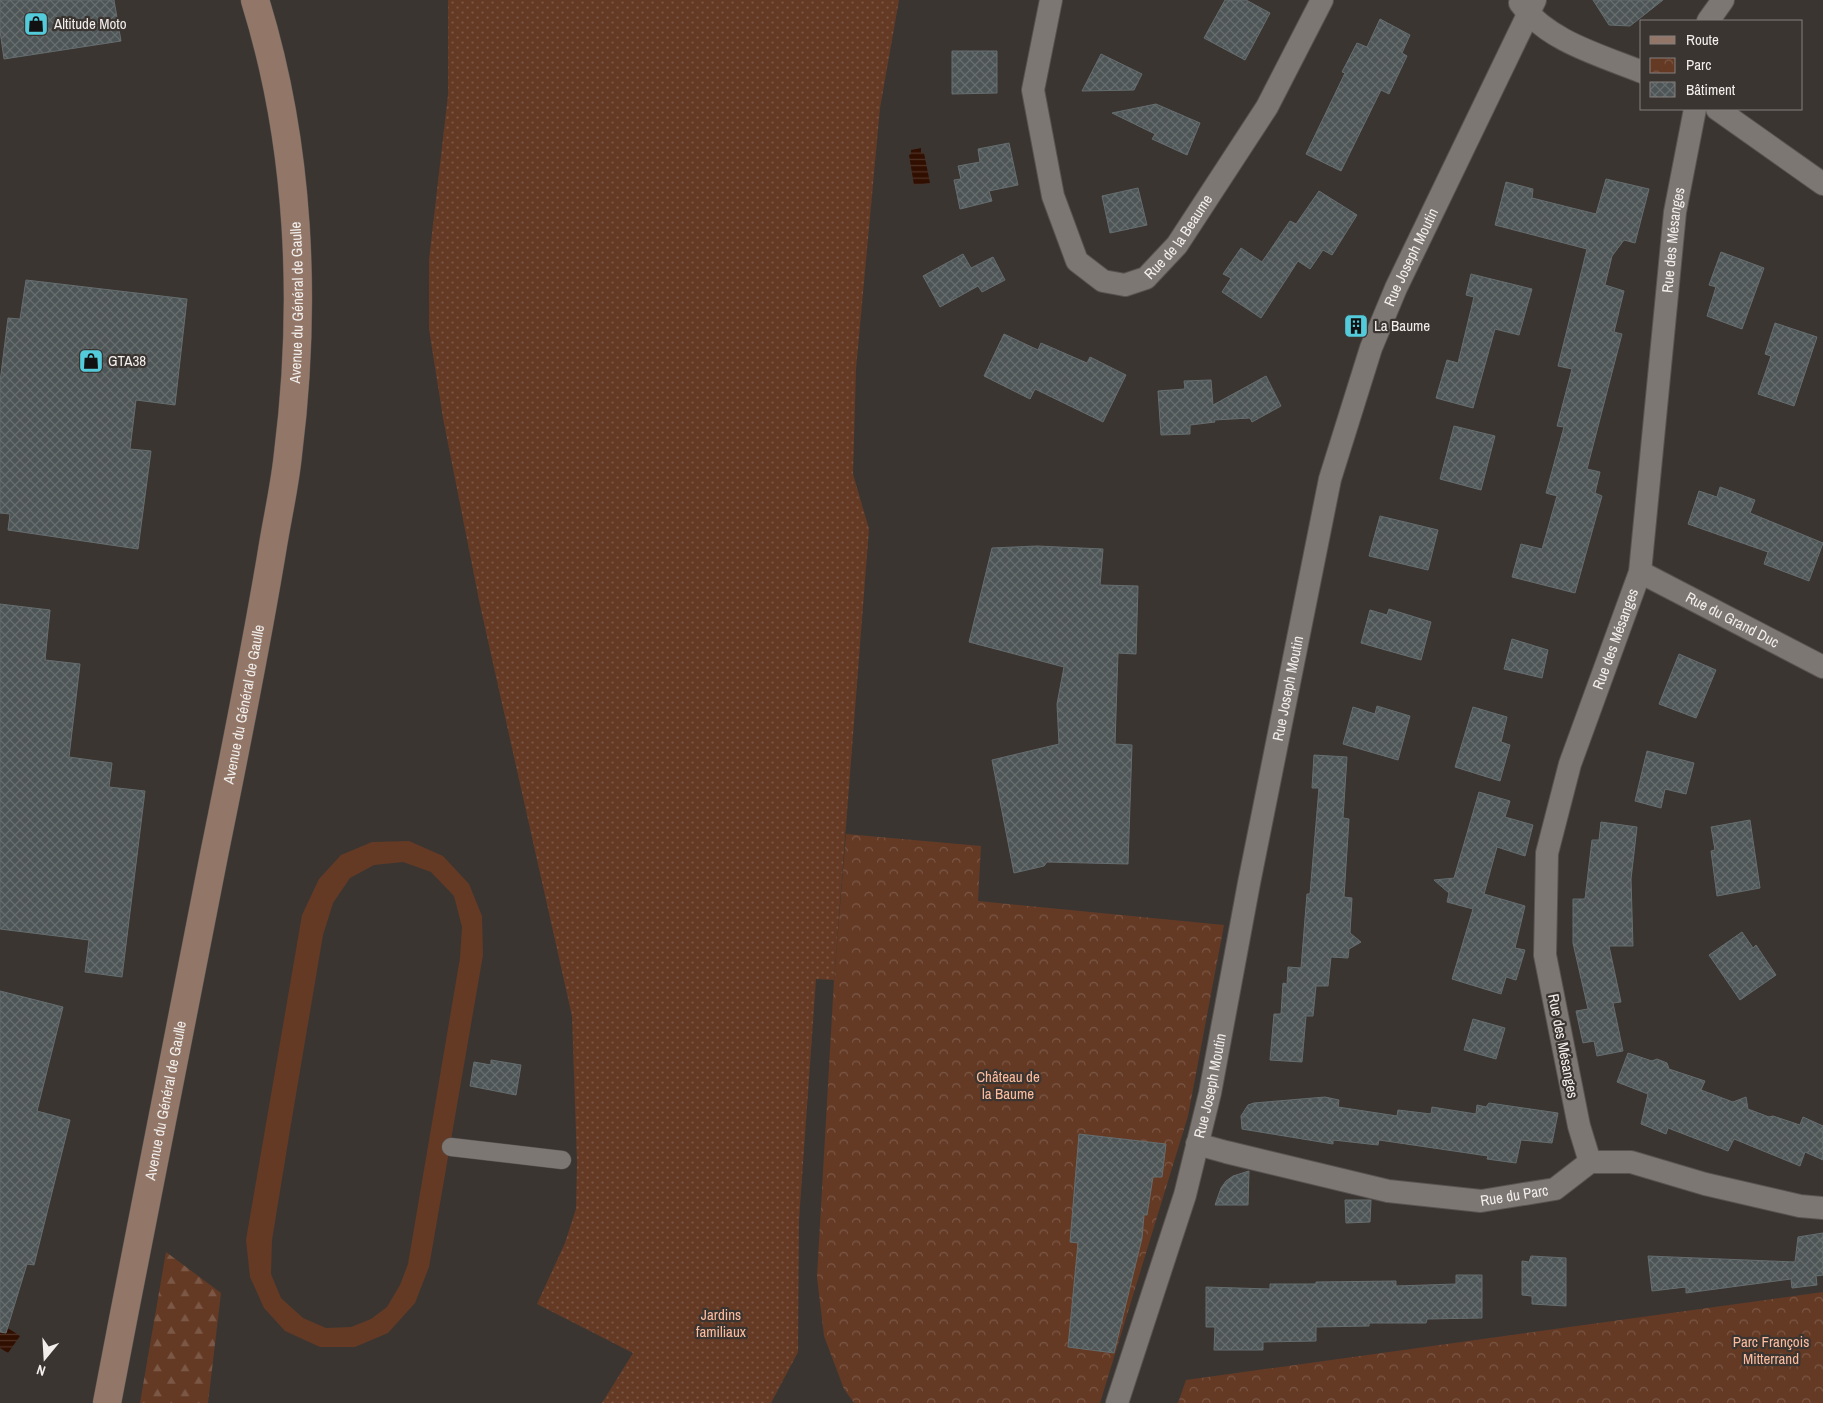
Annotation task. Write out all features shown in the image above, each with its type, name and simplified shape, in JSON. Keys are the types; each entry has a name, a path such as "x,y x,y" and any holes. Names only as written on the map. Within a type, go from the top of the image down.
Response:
{"main road":[{"name":"Avenue du Général de Gaulle","path":"106,1403 263,608 288,454 297,353 298,280 293,204 290,165 273,66 254,0"}],"street":[{"name":"Rue de la Beaume","path":"1051,0 1034,90 1053,196 1077,261 1103,281 1125,285 1146,278 1177,245 1267,108 1322,0"},
{"path":"1709,20 1722,0"},
{"path":"1528,5 1564,40 1640,71"},
{"name":"Rue Joseph Moutin","path":"1117,1403 1185,1195 1210,1093 1254,858 1330,478 1362,373 1393,296 1528,5"},
{"name":"Rue des Mésanges","path":"1590,1162 1579,1126 1545,955 1547,853 1570,764 1640,572 1675,212 1695,110"},
{"path":"1718,110 1823,184"},
{"name":"Rue du Grand Duc","path":"1640,572 1823,667"},
{"name":"Rue du Parc","path":"1197,1144 1388,1191 1482,1201 1556,1189 1590,1162"},
{"path":"451,1147 562,1160"},
{"path":"1590,1162 1631,1162 1705,1184 1800,1206 1823,1208"}],"green space":[{"name":"Jardins familiaux","path":"448,0 899,0 880,108 856,369 853,474 869,529 834,980 816,979 799,1220 798,1352 771,1403 602,1403 633,1353 537,1304 565,1243 576,1209 577,1162 572,1016 480,605 443,418 429,329 429,260 448,95"},
{"name":"Château de la Baume","path":"846,834 981,846 978,901 1224,925 1188,1116 1100,1403 854,1403 844,1389 824,1336 817,1277 834,980"},
{"path":"409,841 443,856 469,884 482,916 483,955 429,1267 415,1303 388,1333 355,1347 320,1347 285,1331 264,1308 250,1277 246,1240 302,915 319,879 341,855 372,842","holes":["403,862 431,872 454,896 462,927 460,958 408,1264 400,1285 387,1307 371,1319 351,1327 326,1328 303,1318 281,1298 271,1274 272,1240 323,935 333,903 350,878 374,865"]},
{"path":"166,1252 221,1293 208,1403 140,1403"},
{"name":"Parc François Mitterrand","path":"1823,1292 1823,1403 1178,1403 1186,1380"}],"shaded area":[{"path":"921,148 921,153 924,153 930,183 914,185 909,155 911,150"},
{"path":"0,1323 20,1336 8,1353 0,1348"}],"building":[{"name":"Altitude Moto","path":"0,0 114,0 121,41 4,59 0,31"},
{"path":"1225,0 1246,0 1270,13 1245,60 1204,38"},
{"path":"1593,0 1663,0 1630,26 1609,25"},
{"path":"1380,19 1410,35 1402,53 1407,56 1389,94 1381,90 1341,171 1306,154 1345,73 1342,72 1357,43 1367,47"},
{"path":"952,51 997,51 997,93 952,94"},
{"path":"1101,54 1142,74 1134,90 1082,91"},
{"path":"1156,104 1200,123 1187,155 1152,139 1155,134 1112,113"},
{"path":"1009,143 1018,185 989,191 992,201 960,209 954,180 961,179 958,166 980,162 978,149"},
{"path":"1606,179 1649,189 1635,243 1624,240 1612,256 1605,285 1624,291 1614,332 1622,334 1587,469 1600,472 1595,493 1602,496 1575,593 1512,577 1521,544 1542,549 1557,496 1546,493 1564,427 1557,426 1572,369 1558,366 1587,249 1495,225 1506,182 1533,189 1532,198 1596,214"},
{"path":"1138,188 1147,225 1110,233 1102,196"},
{"path":"1319,191 1357,215 1332,255 1323,250 1310,269 1298,261 1261,318 1222,292 1231,278 1223,274 1241,248 1262,262 1290,221 1296,224"},
{"path":"1721,252 1764,268 1742,329 1707,316 1716,287 1709,285"},
{"path":"963,254 971,268 993,257 1005,280 982,292 978,286 940,307 923,276"},
{"path":"1471,274 1532,289 1519,335 1495,329 1473,408 1436,398 1447,360 1458,363 1474,297 1466,295"},
{"path":"26,280 187,299 175,405 136,400 130,449 151,451 138,549 8,530 10,514 0,513 0,382 8,318 20,319"},
{"path":"1775,323 1817,337 1794,406 1758,394 1771,356 1765,354"},
{"path":"1004,334 1038,350 1041,343 1087,363 1090,357 1126,375 1103,422 1035,389 1030,399 984,376"},
{"path":"1266,376 1281,406 1252,422 1250,418 1214,420 1215,422 1190,425 1190,434 1161,435 1158,391 1185,389 1184,381 1211,380 1213,405"},
{"path":"1454,426 1495,436 1481,490 1440,479"},
{"path":"1720,487 1755,500 1750,513 1823,543 1809,581 1764,564 1768,552 1688,524 1699,491 1717,497"},
{"path":"1380,516 1438,530 1428,570 1369,556"},
{"path":"1037,546 1103,549 1100,585 1138,586 1136,654 1118,653 1115,744 1132,745 1128,864 1047,862 1044,866 1014,873 992,760 1059,744 1057,704 1064,667 969,642 992,548"},
{"path":"0,604 50,610 45,660 80,664 69,757 112,763 109,787 145,791 122,977 85,972 89,940 0,929"},
{"path":"1389,609 1431,622 1421,660 1361,643 1370,610 1387,615"},
{"path":"1512,639 1548,650 1542,678 1504,669"},
{"path":"1679,654 1716,670 1696,718 1659,704"},
{"path":"1377,706 1410,716 1398,760 1343,744 1353,707 1375,714"},
{"path":"1473,707 1507,717 1501,742 1510,745 1500,781 1455,767"},
{"path":"1647,751 1694,763 1686,794 1665,789 1661,808 1635,801"},
{"path":"1314,755 1347,757 1343,818 1349,819 1344,897 1352,898 1350,933 1361,942 1349,949 1348,958 1331,957 1328,986 1316,986 1313,1016 1306,1016 1302,1062 1270,1060 1274,1014 1281,1014 1283,983 1287,984 1288,967 1301,968 1307,894 1310,894 1319,788 1312,788"},
{"path":"1479,792 1510,801 1505,817 1533,825 1525,856 1497,847 1484,894 1525,906 1515,948 1525,950 1516,980 1506,977 1501,994 1452,979 1473,909 1447,902 1449,893 1434,880 1454,878"},
{"path":"1750,820 1760,888 1717,896 1711,851 1715,850 1711,827"},
{"path":"1601,822 1637,827 1631,879 1633,946 1609,946 1621,1002 1613,1003 1623,1051 1597,1056 1594,1041 1583,1043 1576,1011 1588,1009 1573,943 1573,899 1585,899 1592,840 1599,840"},
{"path":"1742,932 1753,948 1756,945 1776,975 1740,1000 1709,955"},
{"path":"0,991 63,1007 37,1111 70,1120 34,1265 27,1264 6,1333 0,1332"},
{"path":"1473,1019 1505,1028 1496,1059 1464,1050"},
{"path":"1628,1053 1652,1061 1657,1059 1667,1063 1669,1069 1705,1081 1701,1090 1733,1102 1746,1097 1748,1109 1769,1117 1773,1116 1800,1125 1803,1117 1823,1126 1823,1160 1805,1152 1800,1166 1734,1139 1728,1151 1668,1128 1666,1134 1641,1124 1648,1094 1617,1082"},
{"path":"491,1060 521,1065 516,1095 470,1086 474,1062 491,1065"},
{"path":"1325,1097 1339,1100 1338,1107 1397,1116 1398,1110 1431,1114 1432,1107 1476,1114 1477,1105 1486,1107 1489,1103 1558,1113 1552,1143 1521,1140 1516,1163 1487,1159 1488,1156 1379,1140 1378,1145 1333,1140 1333,1144 1242,1129 1241,1116 1248,1105"},
{"path":"1079,1134 1166,1144 1162,1177 1153,1177 1147,1215 1144,1215 1142,1238 1114,1353 1068,1347 1078,1243 1070,1242"},
{"path":"1249,1171 1248,1205 1215,1205 1221,1188 1226,1181 1233,1176"},
{"path":"1345,1200 1371,1200 1370,1222 1346,1223"},
{"path":"1823,1233 1823,1275 1816,1276 1817,1285 1792,1288 1791,1279 1686,1293 1686,1287 1652,1291 1648,1256 1795,1262 1798,1237"},
{"path":"1531,1256 1566,1258 1566,1306 1532,1304 1532,1296 1522,1295 1522,1261 1529,1262"},
{"path":"1456,1275 1482,1275 1482,1318 1427,1319 1426,1323 1369,1323 1369,1326 1316,1327 1316,1341 1263,1342 1263,1350 1214,1350 1215,1327 1206,1327 1206,1287 1270,1289 1270,1284 1396,1281 1396,1286 1456,1284"}],"place":[{"name":"Altitude Moto","path":"36,24"},
{"name":"La Baume","path":"1356,326"},
{"name":"GTA38","path":"91,361"}]}
